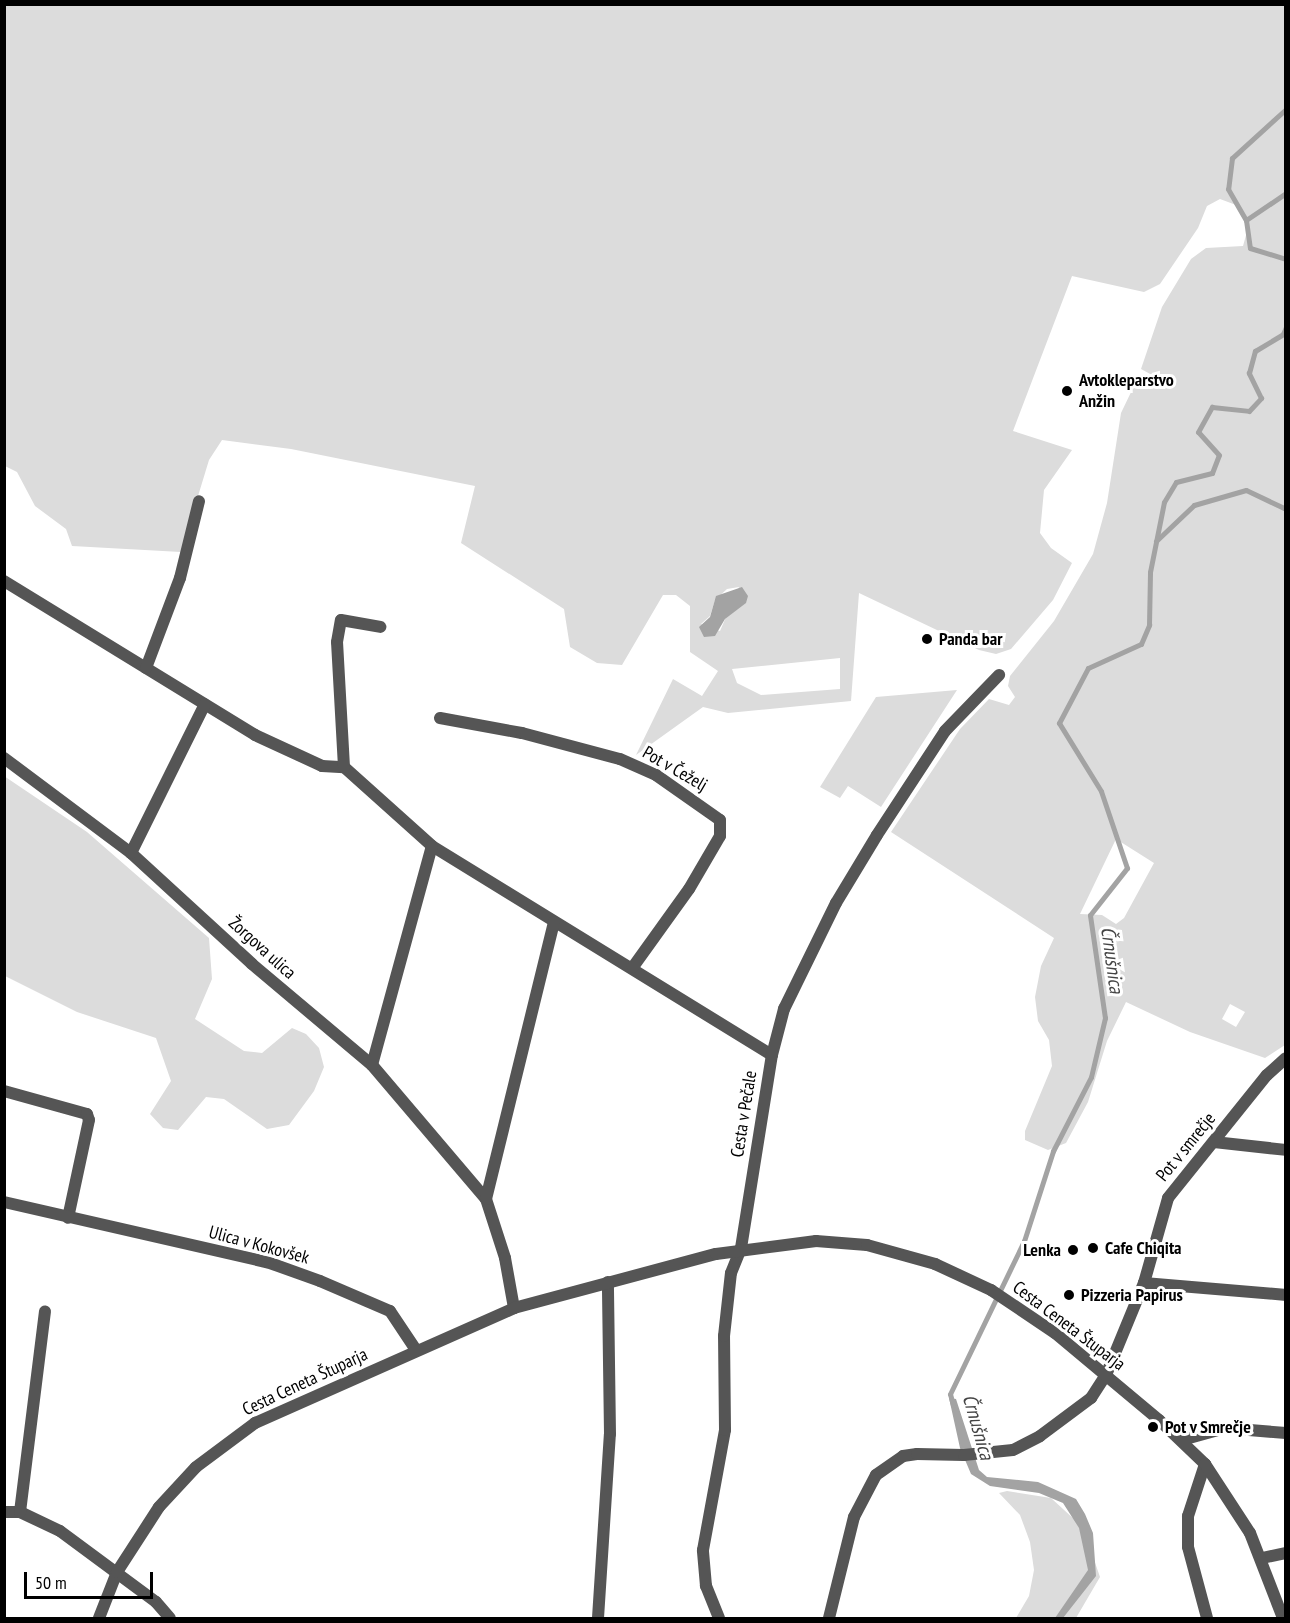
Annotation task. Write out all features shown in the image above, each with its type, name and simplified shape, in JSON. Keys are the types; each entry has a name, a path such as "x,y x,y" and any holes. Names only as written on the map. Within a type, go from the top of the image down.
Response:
{"street":[{"path":"146,668 180,578 199,501"},
{"path":"4,582 255,735 322,766 344,767 432,846 554,922 633,967 772,1055"},
{"path":"344,767 337,642 341,620 380,627"},
{"name":"Cesta v Pečale","path":"719,1618 706,1586 703,1550 725,1430 724,1336 731,1273 741,1248 772,1055 799,972 836,903 945,731 970,700 999,675"},
{"path":"131,853 205,704"},
{"name":"Pot v Čeželj","path":"440,718 522,733 620,759 657,775 720,820 720,836 633,967"},
{"name":"Žorgova ulica","path":"4,758 131,853 260,971 372,1065 486,1199 506,1258 514,1308"},
{"path":"372,1065 432,846"},
{"path":"486,1199 554,922"},
{"name":"Pot v smrečje","path":"829,1618 854,1517 876,1475 903,1456 968,1455 1013,1450 1078,1411 1100,1387 1144,1283 1168,1198 1267,1075 1286,1058"},
{"path":"4,1091 87,1114 90,1120 69,1218"},
{"path":"1214,1142 1286,1150"},
{"name":"Ulica v Kokovšek","path":"4,1202 267,1262 320,1281 390,1311 416,1350"},
{"name":"Cesta Ceneta Štuparja","path":"99,1618 117,1572 159,1507 196,1467 234,1437 280,1410 514,1308 741,1248 816,1241 867,1245 935,1264 1003,1297 1106,1375 1182,1440 1205,1464 1238,1510 1262,1558 1283,1618"},
{"path":"598,1618 610,1434 608,1282"},
{"path":"1144,1283 1286,1295"},
{"path":"20,1512 45,1311"},
{"path":"1182,1440 1225,1428 1286,1433"},
{"path":"1205,1464 1188,1516 1188,1547 1207,1618"},
{"path":"4,1512 20,1512 60,1531 156,1602 170,1618"},
{"path":"1262,1558 1286,1552"}],"shaded area":[{"path":"4,5 1285,5 1285,1045 1265,1058 1190,1032 1126,1002 1107,1041 1088,1102 1066,1143 1048,1150 1025,1140 1025,1131 1052,1066 1049,1040 1038,1021 1035,997 1041,966 1054,938 891,832 960,729 989,699 1009,705 1015,697 1008,686 1010,676 1054,621 1093,554 1107,503 1121,413 1133,388 1148,388 1152,375 1141,369 1162,307 1191,259 1206,248 1243,246 1248,228 1236,205 1220,199 1207,206 1198,228 1160,284 1144,292 1072,276 1013,431 1072,450 1044,490 1040,533 1051,548 1072,563 1053,600 1011,649 996,654 979,650 859,593 851,701 728,713 703,707 636,755 673,679 702,696 718,671 690,652 690,606 676,595 663,595 622,665 597,663 570,647 564,609 461,543 475,486 291,449 222,440 209,460 181,552 72,546 66,529 35,506 17,472 5,466","holes":["739,587 720,631 701,624 710,616 715,600 727,589","840,658 840,689 761,695 737,683 732,669","1116,839 1154,863 1124,918 1116,924 1102,915 1080,914","1230,1004 1245,1012 1236,1027 1222,1019"]},
{"path":"742,587 748,596 746,603 725,619 715,636 704,637 699,627 710,617 716,596"},
{"path":"957,690 881,807 848,786 840,798 820,787 876,697"},
{"path":"4,776 87,832 209,938 212,979 195,1019 244,1051 262,1053 292,1028 306,1034 319,1048 324,1067 314,1091 289,1125 267,1129 224,1099 206,1097 178,1130 163,1128 150,1114 171,1081 156,1038 77,1012 5,976"},
{"name":"Črnušnica","path":"949,1398 956,1399 979,1470 987,1477 1038,1482 1076,1499 1085,1514 1093,1533 1096,1576 1063,1618 1055,1618 1088,1570 1079,1528 1063,1503 1039,1493 990,1486 971,1474 960,1448"},
{"path":"1007,1491 1051,1498 1075,1520 1090,1548 1100,1577 1076,1618 1016,1618 1029,1596 1034,1570 1030,1542 1020,1515 999,1493"}],"waterway":[{"name":"Črnušnica","path":"1286,109 1232,158 1228,189 1246,220 1250,248 1286,259"},
{"path":"1246,220 1286,193"},
{"name":"Črnušnica","path":"953,1405 950,1394 1024,1241 1053,1151 1091,1077 1105,1018 1090,915 1127,868 1101,791 1059,723 1088,668 1141,644 1149,625 1150,572 1164,502 1176,482 1212,473 1219,455 1198,432 1212,407 1249,411 1261,398 1249,373 1255,351 1283,334 1286,327"},
{"path":"1156,541 1194,505 1246,490 1286,509"}],"place":[{"name":"Avtokleparstvo Anžin","path":"1067,391"},
{"name":"Panda bar","path":"927,639"},
{"name":"Cafe Chiqita","path":"1093,1248"},
{"name":"Lenka","path":"1073,1250"},
{"name":"Pizzeria Papirus","path":"1069,1295"},
{"name":"Pot v Smrečje","path":"1153,1427"}]}
